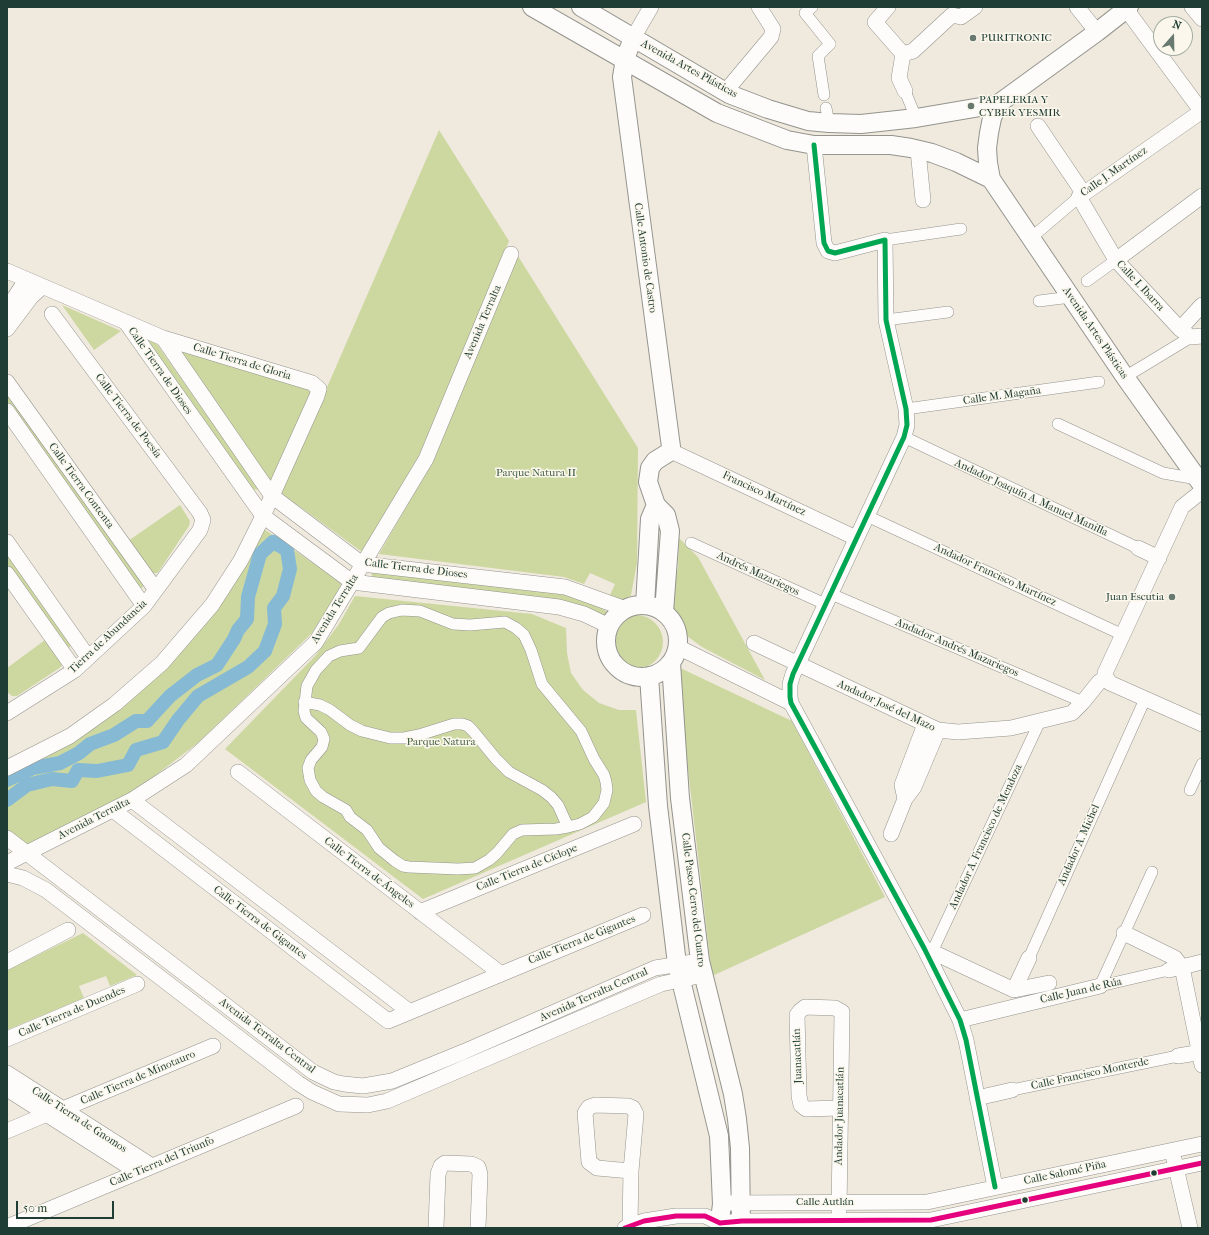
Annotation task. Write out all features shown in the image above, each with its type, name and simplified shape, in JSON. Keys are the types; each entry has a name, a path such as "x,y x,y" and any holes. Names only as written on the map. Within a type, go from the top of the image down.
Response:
{"street":[{"name":"Avenida Artes Plásticas","path":"532,7 717,113 786,140 814,145 891,145 918,150 956,162 991,179"},
{"name":"Avenida Artes Plásticas","path":"581,7 725,92 768,109 808,121 828,115 861,124 916,118 998,104"},
{"name":"Calle Antonio de Castro","path":"651,7 633,38 625,59 622,77 670,451"},
{"path":"725,92 771,37 773,29 759,7"},
{"path":"812,7 805,14 830,44 818,56 824,95"},
{"path":"888,7 875,22 904,54"},
{"path":"904,54 913,51 952,15 961,17 975,7"},
{"path":"1076,7 1097,32"},
{"path":"1192,7 1202,19"},
{"path":"998,104 1097,32 1127,8 1202,111"},
{"path":"904,54 899,78 916,118"},
{"name":"Avenida Artes Plásticas","path":"998,104 992,118 987,148 991,179 1124,377 1200,485"},
{"name":"Calle J. Martínez","path":"1031,238 1082,195 1202,111"},
{"name":"Calle I. Ibarra","path":"1038,126 1082,195 1116,260 1191,334"},
{"path":"814,145 824,243 828,251 835,254 885,240 961,230"},
{"path":"918,150 923,200"},
{"path":"1087,281 1202,196"},
{"path":"885,240 886,320 906,409 907,425 904,437 797,664 790,684 791,703 928,950 960,1020 996,1187"},
{"name":"Avenida Terralta","path":"7,863 132,800 186,765 316,642 426,459 511,254"},
{"path":"7,271 127,324"},
{"path":"7,309 26,280"},
{"path":"7,329 31,297 42,287"},
{"path":"1039,301 1071,297"},
{"path":"1124,377 1191,334 1202,305"},
{"path":"886,320 948,312"},
{"name":"Calle Tierra de Poesía","path":"52,314 200,513 203,520"},
{"name":"Calle Tierra de Dioses","path":"127,324 163,338 272,496 362,564 564,587 626,609"},
{"name":"Calle Tierra de Dioses","path":"127,324 263,516 352,582 559,607 584,614 609,626"},
{"name":"Calle Tierra de Gloria","path":"163,338 312,383 319,389 272,496"},
{"name":"Calle Tierra Contenta","path":"7,382 156,590"},
{"name":"Calle M. Magaña","path":"906,409 1099,382"},
{"name":"Calle Tierra Contenta","path":"7,411 144,606"},
{"path":"1058,424 1163,473 1200,485 1182,508 1105,673 1110,683 1202,724"},
{"name":"Andador Joaquín A. Manuel Manilla","path":"904,437 1159,558"},
{"path":"664,612 670,531 666,515 656,505 648,482 650,468 655,461 670,451"},
{"name":"Francisco Martínez","path":"670,451 856,538"},
{"path":"7,768 70,736 114,704 162,663 212,605 241,560 272,496"},
{"path":"645,605 650,520 656,505"},
{"name":"Andador Francisco Martínez","path":"867,516 1123,635"},
{"name":"Tierra de Abundancia","path":"8,710 75,670 144,606 200,530 203,520"},
{"path":"7,542 88,657"},
{"name":"Andrés Mazariegos","path":"691,543 828,599"},
{"path":"7,574 75,670"},
{"name":"Andador Andrés Mazariegos","path":"828,599 1083,702"},
{"path":"645,605 655,607 664,612 672,622 677,634 678,647 671,663 661,672 649,676 636,676 623,672 614,663 607,652 606,638 609,626 616,616 626,609 645,605"},
{"path":"402,610 420,610 453,624 464,625 505,622 516,628 524,635 531,650 542,684 581,731 594,759 604,775 606,782 606,797 601,808 588,820 568,827 556,829 522,830 513,834 497,853 489,860 475,868 458,869 403,866 379,848 367,830 350,817 346,810 323,797 316,791 310,780 308,768 310,760 322,747 324,739 321,732 306,718 304,702 307,686 316,670 328,656 340,651 359,648 382,617 389,613 402,610"},
{"name":"Andador José del Mazo","path":"754,643 932,727 958,732 1011,728 1072,714 1099,682 1106,677"},
{"path":"678,647 791,703"},
{"name":"Calle Paseo Cerro del Cuatro","path":"671,663 680,798 701,968 733,1094 740,1148 741,1224"},
{"name":"Calle Paseo Cerro del Cuatro","path":"649,676 658,806 679,972 719,1136 722,1204 714,1222"},
{"name":"Andador A. Michel","path":"1014,990 1145,699"},
{"path":"304,702 320,705 330,710 350,726 362,731 390,738 404,738 419,735 454,724 468,726 509,772 542,790 551,797 558,805 568,827"},
{"name":"Andador A. Francisco de Mendoza","path":"928,950 1040,721"},
{"path":"891,834 905,799 902,785 932,727"},
{"path":"1190,790 1202,764"},
{"name":"Calle Tierra de Ángeles","path":"238,772 500,973"},
{"path":"658,806 680,798"},
{"name":"Calle Tierra de Gigantes","path":"132,800 410,1012"},
{"name":"Calle Tierra de Gigantes","path":"113,810 388,1021 500,973 643,915"},
{"name":"Calle Tierra de Cíclope","path":"420,912 634,824"},
{"name":"Avenida Terralta Central","path":"7,838 301,1063 322,1077 334,1082 353,1086 374,1085 392,1081 463,1052 655,968 679,972 701,968"},
{"path":"1100,986 1152,872"},
{"name":"Avenida Terralta Central","path":"7,874 24,878 46,890 298,1083 325,1099 338,1104 368,1105 387,1101 661,984 679,972"},
{"path":"7,962 68,930"},
{"path":"1124,933 1175,958 1176,968 1201,1056"},
{"path":"928,950 1014,990 1049,983"},
{"name":"Calle Juan de Rúa","path":"960,1020 1202,962"},
{"name":"Calle Tierra de Duendes","path":"7,1039 137,984"},
{"name":"Juanacatlán","path":"840,1108 806,1109 801,1104 799,1096 797,1015 805,1007 835,1008 842,1012"},
{"name":"Andador Juanacatlán","path":"839,1220 832,1202 840,1108 842,1012"},
{"name":"Calle Tierra de Minotauro","path":"63,1109 213,1046"},
{"path":"463,1052 470,1066"},
{"name":"Calle Francisco Monterde","path":"977,1098 1178,1056 1201,1056"},
{"name":"Calle Tierra de Gnomos","path":"7,1073 152,1166"},
{"name":"Calle Tierra de Gnomos","path":"7,1089 137,1172"},
{"path":"627,1227 636,1114 632,1108 628,1106 595,1105 589,1107 585,1113 589,1162 597,1168 631,1171"},
{"name":"Calle Tierra del Triunfo","path":"7,1227 296,1106"},
{"path":"7,1131 47,1114"},
{"name":"Calle Salomé Piña","path":"927,1202 1202,1144"},
{"path":"1172,1150 1190,1228"},
{"path":"436,1228 438,1174 441,1166 445,1163 471,1164 478,1167 480,1174 478,1228"},
{"name":"Calle Salomé Piña","path":"932,1224 1176,1167 1202,1163"},
{"name":"Calle Autlán","path":"722,1204 741,1202 927,1202"},
{"path":"823,1224 832,1202"},
{"path":"927,1202 932,1224"},
{"name":"Calle Autlán","path":"627,1227 644,1221 676,1216 714,1222 741,1224 823,1224 839,1220 932,1224"}],"green space":[{"path":"439,130 509,241 419,456 362,552 281,493"},
{"name":"Parque Natura II","path":"518,256 638,448 637,563 631,595 627,600 622,600 610,595 615,584 590,573 584,584 564,577 379,554 431,464"},
{"path":"62,305 121,331 94,350"},
{"path":"150,337 154,340 256,485 258,490 252,489 149,342"},
{"path":"177,349 315,390 271,482"},
{"path":"7,391 144,584 142,588 139,587 7,401"},
{"path":"180,505 190,521 189,526 159,571 157,573 152,573 128,541"},
{"path":"264,529 343,584 312,633 199,742 139,788 27,845 7,830 7,777 37,762 86,733 129,702 170,664"},
{"path":"679,538 698,557 765,680 702,647 687,636 674,619 670,609 678,567"},
{"path":"7,553 71,645 70,647 68,648 65,646 7,564"},
{"path":"375,571 563,594 598,606 606,611 607,614 605,616 374,578 371,574"},
{"name":"Parque Natura","path":"355,596 532,614 566,628 567,653 571,673 583,690 599,703 619,710 636,710 646,802 423,899 225,749 316,655 339,624"},
{"path":"636,615 646,617 655,623 661,632 663,642 661,652 655,661 646,667 636,669 626,667 617,661 611,652 609,642 611,632 617,623 626,617"},
{"path":"45,640 62,664 61,667 17,696 12,696 7,692 7,668"},
{"path":"676,666 792,721 885,897 712,976"},
{"path":"83,933 137,975 110,986 106,976 79,986 84,998 7,1030 7,970"}],"waterway":[{"path":"7,780 33,768 60,763 79,753 90,744 114,735 136,721 147,721 170,696 197,675 217,665 234,639 238,630 247,619 248,597 260,554 273,542 287,550 290,569 283,596 274,608 275,624 265,651 248,667 198,696 178,720 163,742 136,750 128,765 97,771 78,770 72,781 52,779 27,785 7,800"}],"transit line":[{"path":"814,145 824,243 828,251 835,253 885,240 886,320 906,409 907,425 904,437 793,674 790,684 791,703 924,948 960,1020 966,1040 995,1187"},
{"path":"625,1228 644,1221 676,1216 705,1216 720,1223 742,1221 931,1220 1202,1163"}],"place":[{"name":"PURITRONIC","path":"973,38"},
{"name":"PAPELERIA Y CYBER YESMIR","path":"971,106"},
{"name":"Juan Escutia","path":"1172,597"}]}
